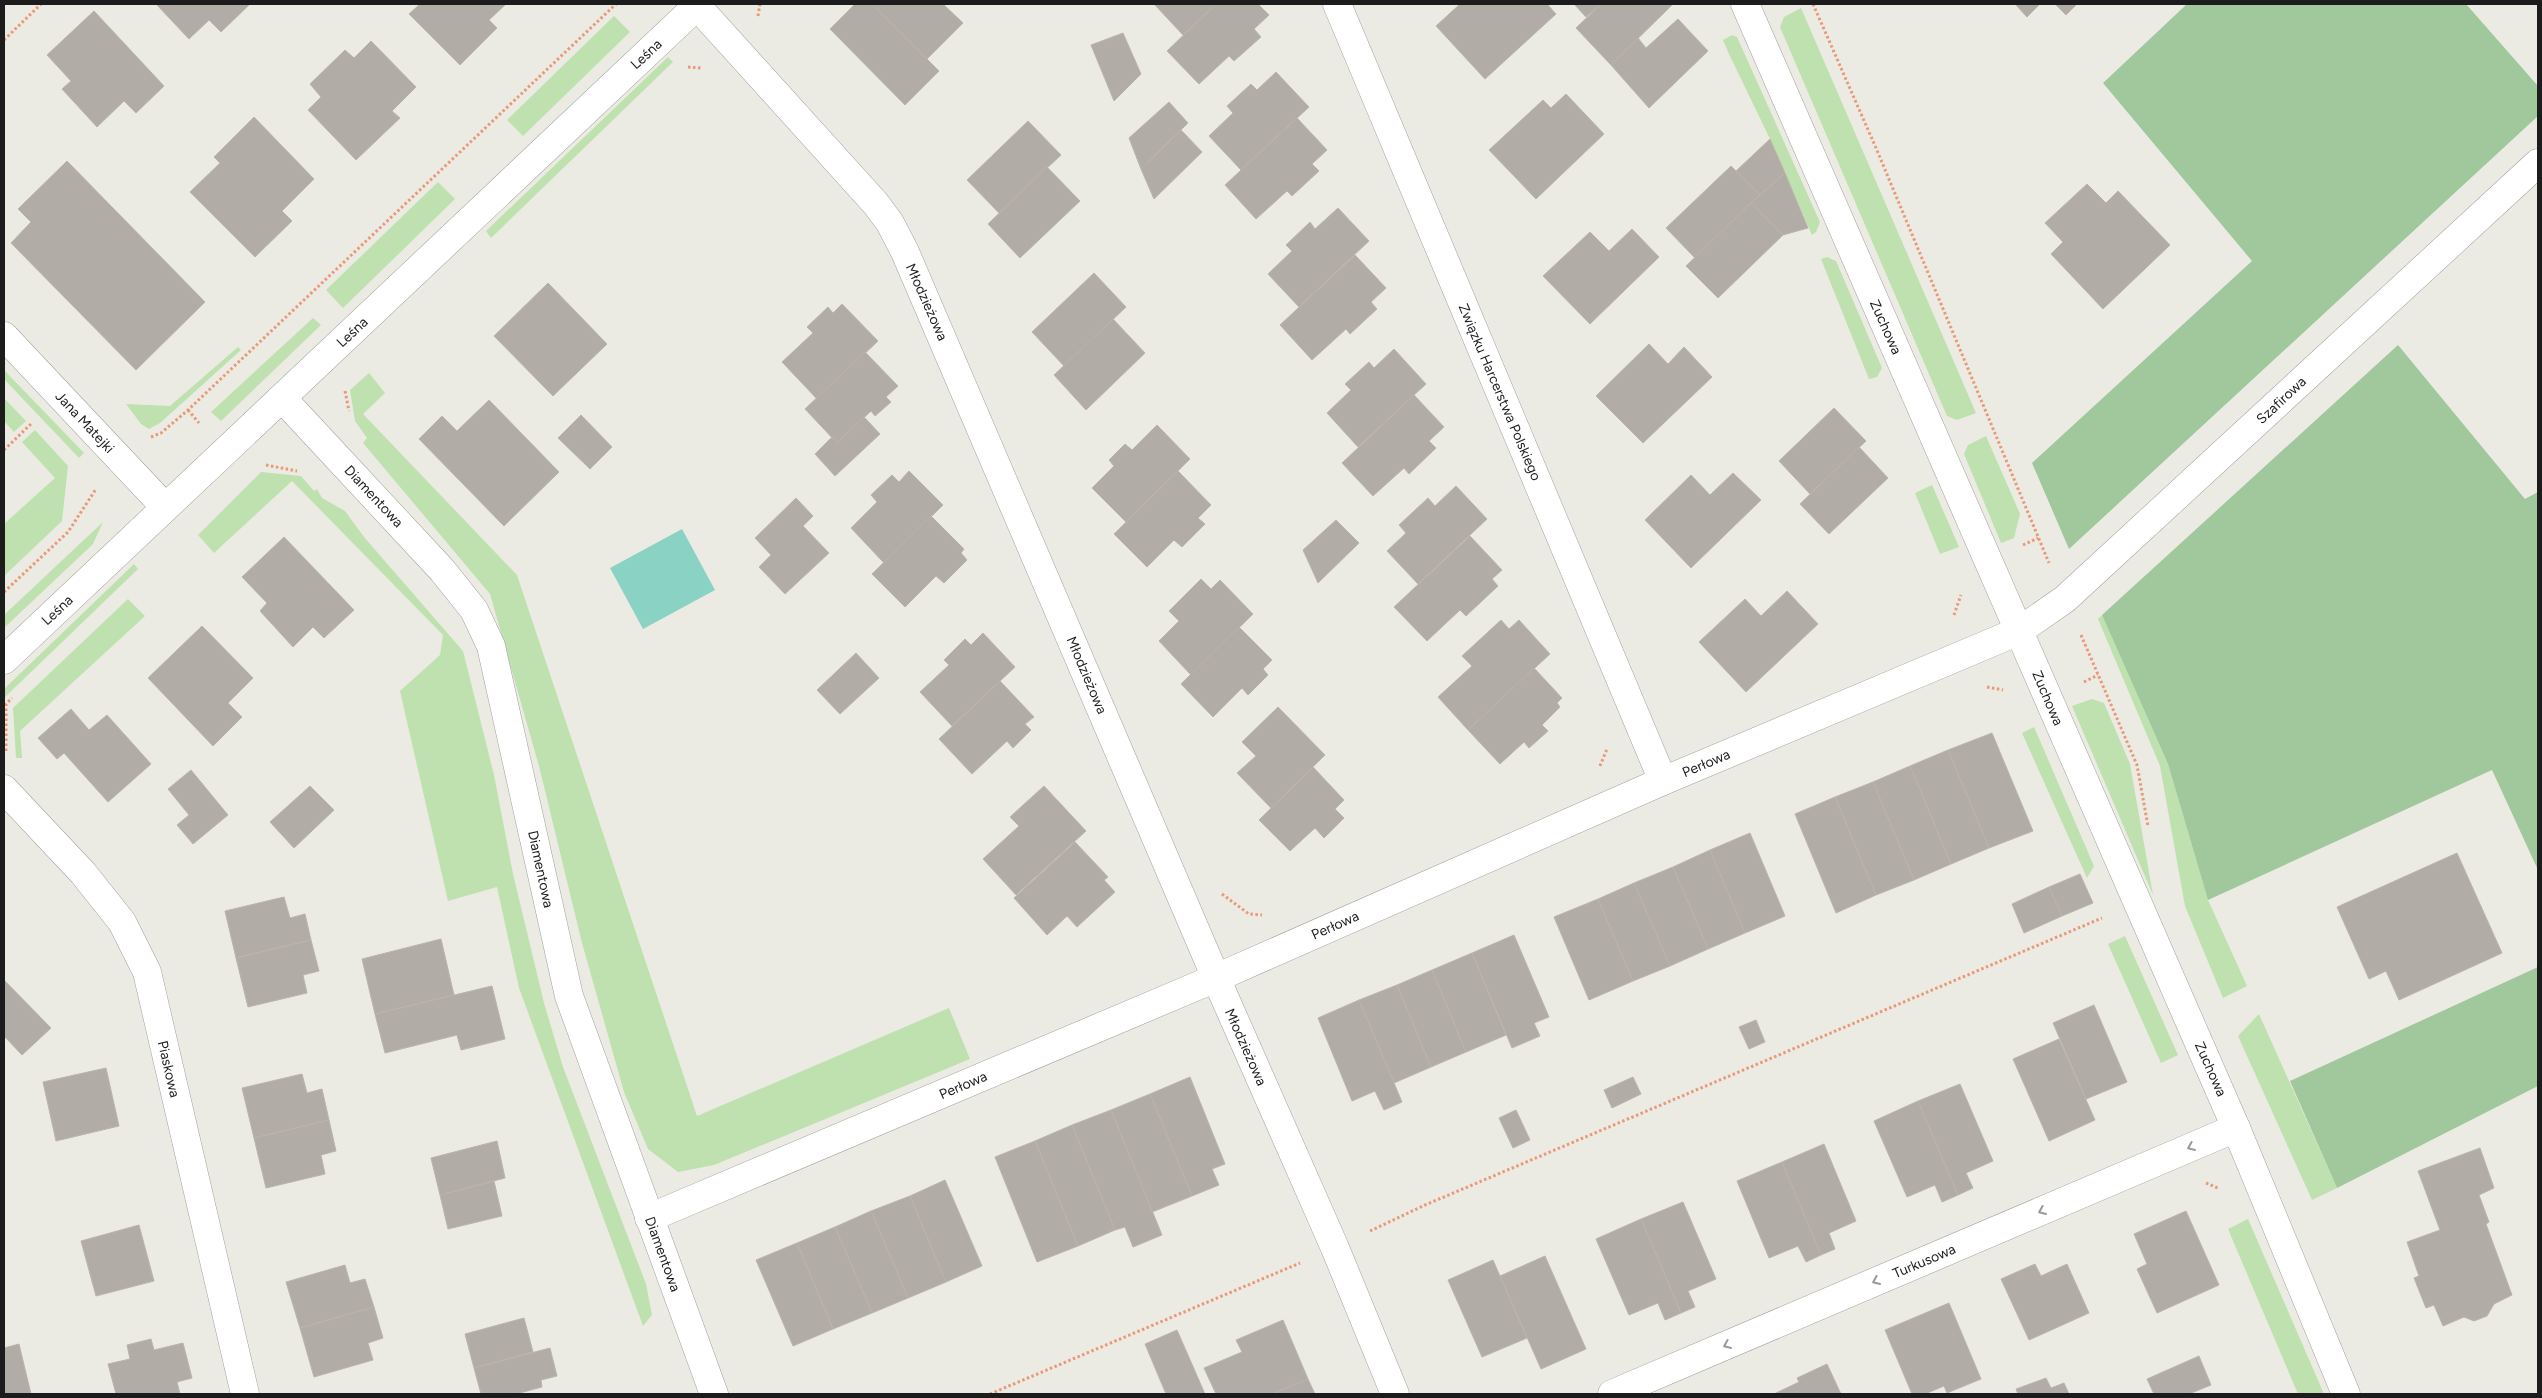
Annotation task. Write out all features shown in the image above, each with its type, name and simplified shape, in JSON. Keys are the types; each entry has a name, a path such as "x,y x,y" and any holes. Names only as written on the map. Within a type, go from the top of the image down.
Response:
{"street":[{"name":"Związku Harcerstwa Polskiego","path":"1337,4 1663,781"},
{"name":"Zuchowa","path":"1745,4 2236,1128 2346,1394"},
{"name":"Leśna","path":"4,660 698,5"},
{"name":"Młodzieżowa","path":"698,5 876,204 890,223 905,252 1216,978 1335,1248 1395,1394"},
{"name":"Szafirowa","path":"2019,631 2065,599 2538,163"},
{"name":"Jana Matejki","path":"4,336 165,507"},
{"name":"Diamentowa","path":"282,398 442,570 474,610 491,646 569,996 714,1394"},
{"name":"Perłowa","path":"650,1218 1216,978 1663,781 2019,631"},
{"name":"Piaskowa","path":"4,789 83,873 122,922 147,972 245,1394"},
{"name":"Turkusowa","path":"1612,1394 2236,1128"}],"path":[{"path":"4,40 41,4"},
{"path":"146,439 161,434 188,410 616,4"},
{"path":"1813,4 1876,148 2065,599 2137,765 2148,830"},
{"path":"4,450 34,421"},
{"path":"4,592 68,532 97,487"},
{"path":"1950,621 1960,601 1962,587"},
{"path":"1598,770 1608,747"},
{"path":"1221,892 1248,914 1264,915"},
{"path":"990,1394 1335,1248 1434,1201 2137,904"}],"green space":[{"path":"2187,4 2466,4 2538,86 2538,116 2069,549 2032,463 2252,261 2103,83"},
{"path":"1801,8 1976,413 1957,420 1947,416 1780,27 1784,17"},
{"path":"614,16 630,32 523,136 507,120"},
{"path":"1732,35 1737,37 1820,222 1816,232 1812,235 1770,139 1723,40"},
{"path":"668,57 673,62 491,238 486,231"},
{"path":"438,182 455,199 343,308 326,290"},
{"path":"1827,257 1836,261 1882,368 1877,377 1869,379 1821,259"},
{"path":"313,318 321,325 221,421 211,412"},
{"path":"2398,345 2525,499 2538,492 2538,870 2492,770 2208,900 2168,764 2102,615"},
{"path":"238,347 241,350 160,423 149,429 141,424 126,404 170,406"},
{"path":"4,370 84,453 79,458 4,379"},
{"path":"369,373 385,393 363,414 517,575 697,1116 949,1008 970,1059 714,1165 678,1172 648,1149 624,1092 582,943 539,766 490,594 363,443 367,438 355,421 350,390"},
{"path":"4,398 26,421 14,432 4,421"},
{"path":"35,430 68,466 62,521 4,576 4,524 55,478 22,442"},
{"path":"1986,436 2020,514 2014,538 2001,543 1964,454 1968,445"},
{"path":"261,472 301,476 314,491 317,489 322,498 345,511 364,537 463,651 494,775 513,874 544,1003 563,1067 646,1284 652,1315 643,1326 519,988 497,887 448,901 400,691 440,655 443,635 292,481 214,553 198,535"},
{"path":"1932,485 1959,547 1940,554 1915,493"},
{"path":"103,522 93,544 4,628 4,615"},
{"path":"134,564 138,569 4,698 4,689"},
{"path":"128,599 145,616 20,731 22,758 16,758 13,708"},
{"path":"2102,615 2168,764 2208,900 2247,986 2223,998 2185,906 2160,766 2098,619"},
{"path":"2092,699 2104,703 2130,764 2153,895 2072,706"},
{"path":"2034,727 2094,866 2087,878 2022,733"},
{"path":"2125,936 2178,1055 2161,1063 2108,944"},
{"path":"2538,967 2538,1086 2337,1188 2290,1081"},
{"path":"2259,1014 2337,1188 2312,1200 2238,1036"},
{"path":"2248,1219 2324,1394 2298,1394 2228,1229"}],"shaded area":[{"path":"682,529 715,590 643,629 610,568"}],"building":[{"path":"156,4 250,4 221,32 209,20 189,39"},
{"path":"420,4 506,4 489,20 497,28 460,65 409,14"},
{"path":"855,4 872,4 939,71 905,105 830,29"},
{"path":"872,4 943,4 963,23 927,59"},
{"path":"1154,4 1216,4 1183,35"},
{"path":"1216,4 1258,4 1269,15 1254,29 1261,37 1234,61 1229,56 1199,84 1167,51"},
{"path":"1460,4 1547,4 1556,14 1485,79 1436,26"},
{"path":"1574,4 1601,4 1586,17"},
{"path":"1601,4 1673,4 1611,65 1576,28"},
{"path":"2015,4 2040,4 2027,17"},
{"path":"2055,4 2077,4 2066,15"},
{"path":"94,11 164,86 136,113 124,101 97,127 62,89 71,81 47,55"},
{"path":"1678,19 1708,51 1649,108 1611,65 1638,38 1646,48"},
{"path":"1123,33 1141,74 1114,101 1091,45"},
{"path":"371,41 416,87 392,111 400,118 356,160 308,110 321,97 310,84 345,50 354,58"},
{"path":"1276,72 1309,107 1241,170 1209,136 1233,113 1227,106 1251,84 1257,90"},
{"path":"1566,94 1604,134 1536,199 1489,150 1543,100 1551,108"},
{"path":"1169,102 1188,123 1141,169 1129,138"},
{"path":"254,117 314,179 282,211 292,221 255,257 190,192 220,163 214,157"},
{"path":"1297,118 1327,150 1312,164 1319,171 1292,196 1287,191 1256,219 1225,185"},
{"path":"1028,121 1061,155 999,213 967,180"},
{"path":"1181,130 1202,152 1154,199 1141,169"},
{"path":"1770,139 1785,173 1760,195 1736,171"},
{"path":"67,161 205,302 136,370 11,243 31,222 18,209"},
{"path":"1731,166 1760,195 1695,258 1666,228"},
{"path":"1047,167 1080,201 1020,258 988,224"},
{"path":"1785,173 1808,228 1783,235 1751,203"},
{"path":"2087,184 2106,203 2118,191 2170,245 2103,309 2051,254 2063,242 2045,223"},
{"path":"1751,203 1783,235 1718,298 1686,266"},
{"path":"1338,208 1369,241 1299,307 1268,274 1292,251 1286,245 1310,222 1315,229"},
{"path":"1632,229 1659,257 1590,324 1543,276 1590,232 1609,251"},
{"path":"1355,255 1386,288 1371,302 1377,309 1350,334 1346,329 1312,360 1280,325"},
{"path":"1094,273 1126,307 1064,366 1032,332"},
{"path":"548,283 607,344 553,396 494,336"},
{"path":"842,304 878,341 817,399 782,362 813,333 807,327 828,307 833,313"},
{"path":"1113,319 1145,353 1086,410 1054,375"},
{"path":"1649,344 1668,364 1684,347 1712,377 1643,443 1596,396"},
{"path":"1394,349 1426,384 1358,447 1327,413 1351,390 1345,384 1369,362 1374,368"},
{"path":"865,352 898,386 886,397 891,402 875,416 871,411 837,443 805,409"},
{"path":"1414,395 1444,427 1429,441 1436,448 1409,474 1404,468 1373,496 1342,463"},
{"path":"489,400 559,472 504,526 419,439 442,416 457,431"},
{"path":"1834,408 1866,441 1810,494 1779,461"},
{"path":"581,415 612,447 590,469 558,438"},
{"path":"864,417 880,434 835,476 815,454 832,437 837,443"},
{"path":"1157,425 1190,459 1126,522 1092,488 1114,466 1109,460 1125,444 1132,450"},
{"path":"1859,447 1888,478 1829,534 1800,504"},
{"path":"909,471 943,505 884,563 851,528 877,502 871,495 892,475 899,482"},
{"path":"1178,471 1211,505 1198,518 1205,524 1182,547 1174,540 1147,567 1114,534"},
{"path":"1733,473 1761,500 1691,568 1645,520 1691,475 1710,495"},
{"path":"1456,486 1487,519 1418,584 1387,551 1406,533 1399,525 1428,498 1435,506"},
{"path":"796,498 813,516 803,526 829,553 785,594 759,567 771,555 755,538"},
{"path":"931,516 964,549 961,553 967,560 944,583 936,576 905,607 872,574"},
{"path":"1336,520 1359,543 1318,583 1303,550"},
{"path":"1470,536 1502,570 1492,579 1498,586 1466,616 1460,610 1427,641 1394,607"},
{"path":"284,537 354,610 324,638 313,627 293,647 260,611 267,603 242,577"},
{"path":"1201,579 1211,589 1220,580 1253,614 1191,675 1159,641 1179,621 1169,611"},
{"path":"1787,591 1818,624 1746,692 1699,642 1745,599 1761,616"},
{"path":"1501,620 1509,629 1519,620 1550,654 1468,730 1438,697 1472,666 1462,656"},
{"path":"202,626 253,678 228,703 242,717 213,746 148,678"},
{"path":"1239,627 1272,660 1263,669 1268,675 1248,695 1242,688 1213,717 1181,684"},
{"path":"983,633 1015,667 952,726 920,692 949,665 944,660 965,639 971,645"},
{"path":"856,653 879,678 840,714 817,690"},
{"path":"1534,668 1562,698 1557,703 1560,707 1542,725 1548,731 1529,748 1524,742 1500,764 1468,730"},
{"path":"1000,681 1034,717 1025,724 1031,730 1013,748 1007,741 972,774 939,739"},
{"path":"1278,707 1325,755 1271,808 1237,773 1256,756 1242,742"},
{"path":"71,709 89,730 107,715 151,764 108,802 64,753 57,759 38,738"},
{"path":"1992,733 2033,831 1989,848 1948,750"},
{"path":"1948,750 1989,848 1951,864 1910,766"},
{"path":"1910,766 1951,864 1914,880 1873,782"},
{"path":"1313,767 1344,800 1335,809 1344,818 1324,838 1315,828 1290,851 1259,820"},
{"path":"191,770 228,815 193,844 177,825 189,815 168,789"},
{"path":"1873,782 1914,880 1876,895 1835,797"},
{"path":"310,786 334,810 294,848 270,822"},
{"path":"1044,786 1086,831 1016,895 983,859 1019,826 1010,817"},
{"path":"1835,797 1876,895 1836,913 1795,814"},
{"path":"1750,833 1785,916 1745,933 1710,850"},
{"path":"1075,842 1108,877 1104,880 1115,892 1077,927 1067,916 1047,935 1014,898"},
{"path":"1710,850 1745,933 1708,949 1673,867"},
{"path":"2457,853 2502,953 2399,1000 2386,971 2369,979 2337,907"},
{"path":"1673,867 1708,949 1670,966 1634,883"},
{"path":"2080,874 2093,903 2062,916 2049,887"},
{"path":"1634,883 1670,966 1633,981 1598,899"},
{"path":"2049,887 2062,916 2024,933 2012,904"},
{"path":"284,897 290,918 305,914 311,940 236,958 225,911"},
{"path":"1598,899 1633,981 1589,1000 1554,917"},
{"path":"1514,935 1549,1017 1534,1023 1540,1036 1512,1048 1472,953"},
{"path":"441,939 454,995 375,1014 362,959"},
{"path":"311,940 319,971 303,975 307,993 248,1007 236,958"},
{"path":"1472,953 1506,1035 1466,1052 1432,970"},
{"path":"1432,970 1466,1052 1431,1067 1397,985"},
{"path":"4,980 51,1028 22,1055 4,1036"},
{"path":"1397,985 1431,1067 1394,1083 1359,1000"},
{"path":"492,986 505,1039 461,1050 457,1035 385,1053 375,1014"},
{"path":"1359,1000 1402,1102 1384,1110 1375,1091 1352,1101 1318,1018"},
{"path":"2094,1005 2127,1082 2086,1099 2053,1023"},
{"path":"1756,1020 1765,1042 1749,1049 1739,1027"},
{"path":"2059,1039 2095,1120 2049,1141 2013,1059"},
{"path":"106,1068 119,1126 56,1141 43,1082"},
{"path":"302,1074 307,1093 322,1089 329,1120 254,1138 242,1088"},
{"path":"1190,1077 1225,1164 1212,1169 1219,1185 1192,1196 1150,1094"},
{"path":"1633,1077 1641,1094 1612,1108 1604,1090"},
{"path":"1960,1084 1993,1161 1966,1173 1973,1188 1958,1195 1918,1101"},
{"path":"1150,1094 1192,1196 1152,1212 1111,1110"},
{"path":"1918,1101 1958,1195 1942,1202 1935,1185 1907,1197 1874,1121"},
{"path":"1111,1110 1162,1235 1133,1247 1125,1227 1115,1230 1072,1125"},
{"path":"1516,1110 1530,1140 1513,1148 1499,1118"},
{"path":"329,1120 336,1151 321,1155 325,1174 266,1188 254,1138"},
{"path":"1072,1125 1115,1230 1078,1246 1035,1141"},
{"path":"497,1141 505,1178 440,1195 431,1158"},
{"path":"1035,1141 1078,1246 1037,1262 995,1157"},
{"path":"1824,1144 1856,1221 1829,1233 1835,1249 1821,1255 1782,1162"},
{"path":"2480,1148 2494,1188 2479,1195 2489,1222 2486,1224 2512,1295 2494,1304 2487,1316 2474,1321 2464,1317 2443,1326 2434,1305 2426,1308 2414,1278 2419,1276 2407,1242 2440,1230 2418,1171"},
{"path":"1782,1162 1821,1255 1806,1262 1798,1246 1769,1258 1737,1181"},
{"path":"945,1180 982,1266 946,1282 910,1196"},
{"path":"494,1181 502,1216 448,1229 440,1195"},
{"path":"910,1196 946,1282 908,1298 871,1211"},
{"path":"1683,1202 1716,1279 1688,1291 1695,1307 1681,1313 1641,1219"},
{"path":"871,1211 908,1298 872,1313 835,1227"},
{"path":"2186,1211 2219,1285 2157,1313 2137,1269 2147,1264 2134,1234"},
{"path":"1641,1219 1681,1313 1665,1320 1658,1303 1629,1315 1596,1239"},
{"path":"139,1225 154,1281 96,1296 81,1241"},
{"path":"835,1227 872,1313 833,1329 797,1243"},
{"path":"797,1243 833,1329 793,1346 756,1260"},
{"path":"1545,1256 1586,1349 1541,1369 1500,1276"},
{"path":"1493,1260 1527,1338 1482,1357 1448,1280"},
{"path":"2035,1264 2041,1276 2067,1264 2089,1313 2029,1340 2001,1279"},
{"path":"345,1265 350,1283 365,1279 374,1307 300,1328 286,1282"},
{"path":"1949,1303 1981,1379 1947,1393 1944,1386 1925,1394 1912,1394 1885,1330"},
{"path":"374,1307 383,1338 368,1343 373,1360 314,1377 300,1328"},
{"path":"524,1318 533,1352 474,1368 465,1334"},
{"path":"1283,1320 1308,1379 1272,1394 1216,1394 1204,1368 1242,1352 1236,1340"},
{"path":"1177,1330 1205,1394 1166,1394 1145,1344"},
{"path":"151,1339 154,1350 183,1343 192,1378 177,1382 180,1394 116,1394 108,1364 130,1359 127,1345"},
{"path":"19,1344 31,1394 4,1394 4,1348"},
{"path":"550,1348 557,1376 541,1380 542,1387 516,1394 481,1394 474,1368"},
{"path":"2199,1356 2211,1385 2189,1394 2154,1394 2147,1379"},
{"path":"1827,1364 1841,1394 1774,1394 1799,1382 1797,1378"},
{"path":"2046,1378 2051,1388 2064,1383 2069,1394 2018,1394 2016,1389"},
{"path":"1308,1379 1315,1394 1272,1394"}]}
